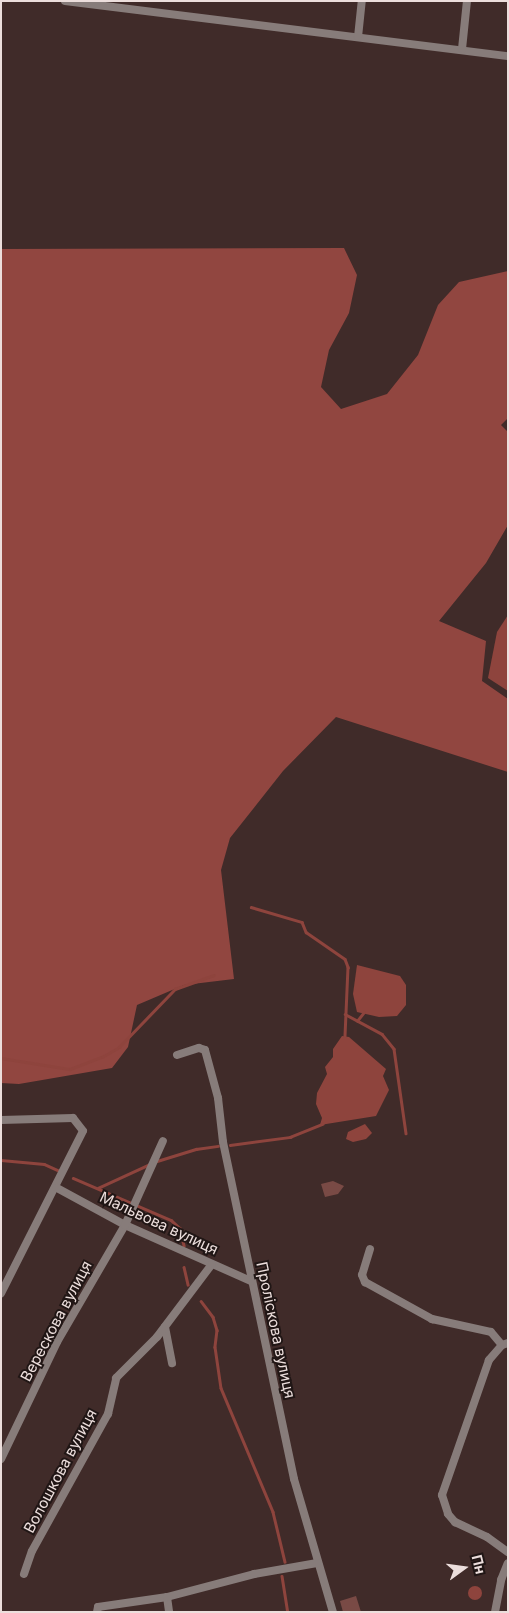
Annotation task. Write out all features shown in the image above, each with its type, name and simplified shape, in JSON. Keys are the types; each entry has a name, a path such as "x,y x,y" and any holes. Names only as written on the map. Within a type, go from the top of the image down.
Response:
{"street":[{"path":"65,1 508,56"},
{"path":"358,37 362,1"},
{"path":"462,50 467,1"},
{"name":"Проліскова вулиця","path":"177,1056 200,1048 205,1050 218,1098 223,1142 294,1479 317,1563 333,1612"},
{"path":"1,1120 73,1118 81,1125 83,1135 1,1293"},
{"name":"Верескова вулиця","path":"1,1459 57,1342 125,1225 163,1141"},
{"name":"Мальвова вулиця","path":"57,1188 125,1225 251,1281"},
{"path":"370,1249 362,1275 365,1282 432,1319 491,1332 505,1344 489,1360 442,1495 448,1514 455,1522 487,1537 508,1552"},
{"name":"Волошкова вулиця","path":"24,1574 32,1551 108,1414 116,1378 165,1327 212,1264"},
{"path":"165,1327 172,1362"},
{"path":"495,1612 501,1580 508,1562"},
{"path":"98,1610 167,1597 254,1574 317,1563"},
{"path":"167,1597 169,1612"}],"shaded area":[{"path":"344,248 357,275 349,313 329,350 321,387 341,409 387,394 418,355 438,305 459,282 508,271 508,418 501,425 508,432 508,525 486,563 439,621 486,641 482,681 508,699 508,772 336,717 283,771 230,838 221,870 234,979 184,985 137,1005 128,1047 112,1068 19,1084 1,1083 1,249"},
{"path":"508,615 508,691 488,678 497,632"},
{"path":"357,965 400,976 406,985 406,1005 397,1016 379,1017 357,1012 353,994"},
{"path":"342,1036 349,1037 386,1069 383,1076 389,1090 376,1116 320,1125 322,1118 316,1104 317,1093 327,1074 325,1067 333,1057 333,1049"},
{"path":"365,1124 372,1133 366,1139 353,1142 346,1139 348,1132"},
{"path":"333,1181 344,1186 338,1194 325,1197 321,1184"},
{"path":"472,1586 478,1586 482,1593 478,1600 472,1600 468,1596 468,1590"},
{"path":"356,1596 361,1612 343,1612 340,1601"}],"waterway":[{"path":"251,907 302,922 306,932 345,959 348,967 345,1036"},
{"path":"1,1058 70,1069 102,1057 119,1047 175,989 214,975"},
{"path":"357,1021 364,1012"},
{"path":"345,1014 382,1034 394,1049 406,1133"},
{"path":"230,1145 290,1137 322,1124"},
{"path":"157,1161 196,1149 218,1146"},
{"path":"1,1160 44,1164 60,1171"},
{"path":"98,1188 150,1164"},
{"path":"73,1178 171,1220 180,1228 184,1246"},
{"path":"184,1267 188,1285"},
{"path":"201,1301 213,1317 217,1330 215,1347 221,1388 273,1512 285,1562"},
{"path":"282,1576 288,1612"}]}
